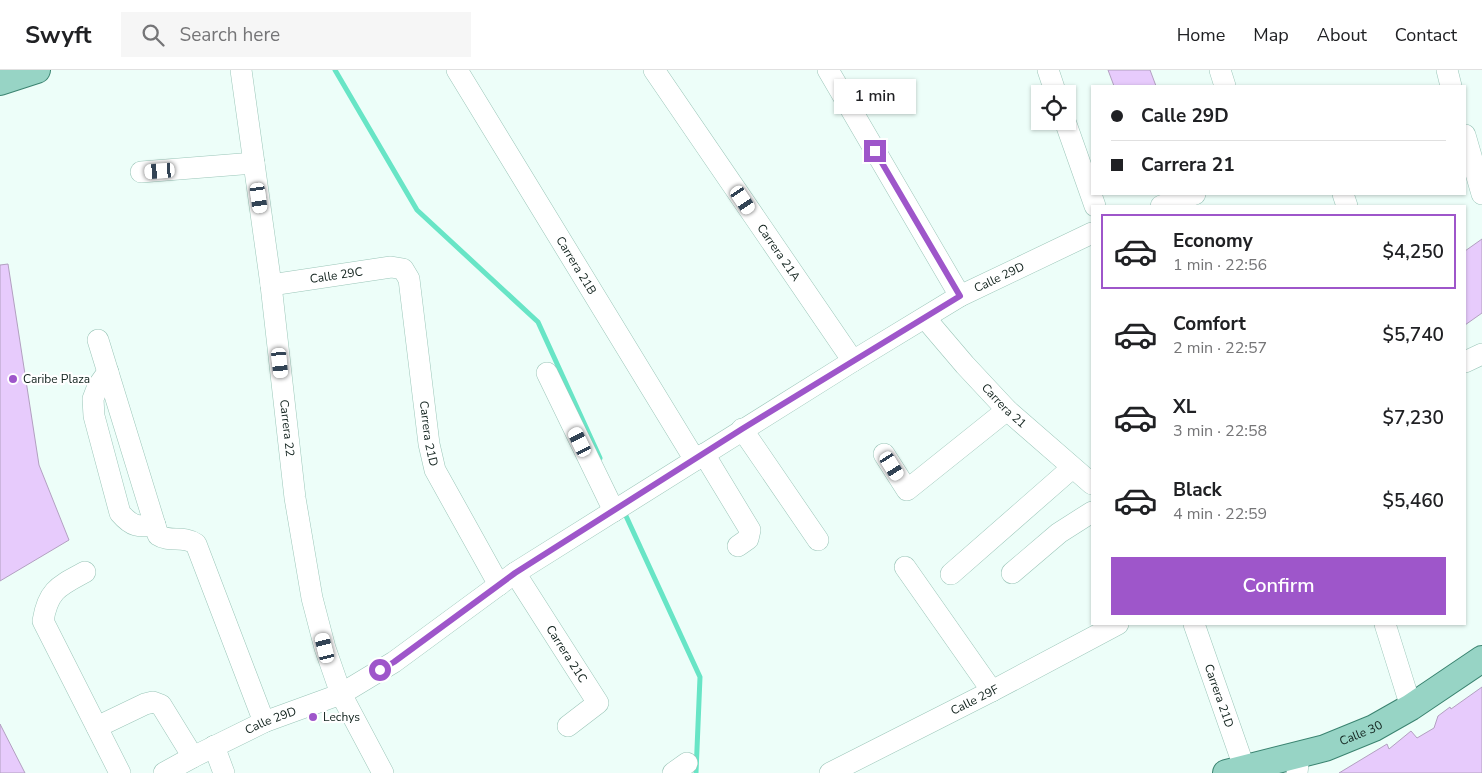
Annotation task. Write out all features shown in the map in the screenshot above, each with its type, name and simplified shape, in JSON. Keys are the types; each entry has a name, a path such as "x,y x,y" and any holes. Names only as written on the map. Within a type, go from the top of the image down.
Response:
{"main road":[{"path":"0,82 37,70"},
{"name":"Calle 30","path":"1235,770 1298,764 1324,748 1374,728 1411,707 1482,659"}],"street":[{"name":"Carrera 22","path":"241,70 271,286 295,498 312,598 325,648 340,694 382,773"},
{"name":"Carrera 21B","path":"457,70 699,457 750,530 748,539 738,546"},
{"name":"Carrera 21A","path":"654,70 853,361"},
{"path":"828,70 960,296"},
{"path":"1048,70 1053,85"},
{"path":"1220,70 1225,85"},
{"path":"1446,70 1451,85"},
{"path":"1068,130 1091,195"},
{"path":"1466,139 1482,196"},
{"path":"141,172 254,163"},
{"path":"1466,191 1482,196"},
{"path":"1165,205 1192,195"},
{"name":"Calle 29D","path":"164,773 193,756 264,722 340,694 394,662 507,579 742,429 960,296 1091,233"},
{"name":"Calle 29C","path":"271,286 391,267 403,268"},
{"name":"Carrera 21D","path":"403,268 409,279 429,444 435,470 507,579"},
{"name":"Carrera 21","path":"925,318 965,365 1008,410 1091,483"},
{"path":"98,340 158,535 162,538 183,538 196,544 264,722"},
{"path":"1466,362 1482,354"},
{"path":"108,372 98,386 93,399 94,416 120,513 128,523 140,527 155,525"},
{"path":"547,373 614,511"},
{"path":"884,454 907,490 1008,410"},
{"path":"742,429 818,540"},
{"path":"951,574 1072,468"},
{"path":"1012,573 1059,533 1091,513"},
{"path":"905,567 992,692"},
{"path":"85,572 60,585 45,604 43,621 120,773"},
{"name":"Carrera 21C","path":"507,579 598,703 568,726"},
{"name":"Calle 29F","path":"830,773 992,692 1116,625"},
{"name":"Carrera 21D","path":"1194,625 1235,770"},
{"path":"1385,625 1411,707"},
{"path":"97,727 153,702 161,705 193,756"},
{"path":"214,746 224,773"}],"building":[{"path":"1108,70 1150,70 1156,85 1114,85"},
{"path":"1482,239 1482,313 1466,324 1466,250"},
{"name":"Caribe Plaza","path":"8,264 39,465 69,540 0,581 0,265"},
{"path":"1482,687 1482,773 1339,773 1387,744 1389,749 1411,731 1417,738 1434,728 1438,716"},
{"path":"0,724 25,773 0,773"}],"waterway":[{"path":"335,70 417,210 538,322 600,458"},
{"path":"626,516 700,677 696,773"}],"place":[{"name":"Caribe Plaza","path":"13,379"},
{"name":"Lechys","path":"313,717"}],"route":[{"path":"380,670 394,662 515,573 742,429 960,296 875,151"}]}
